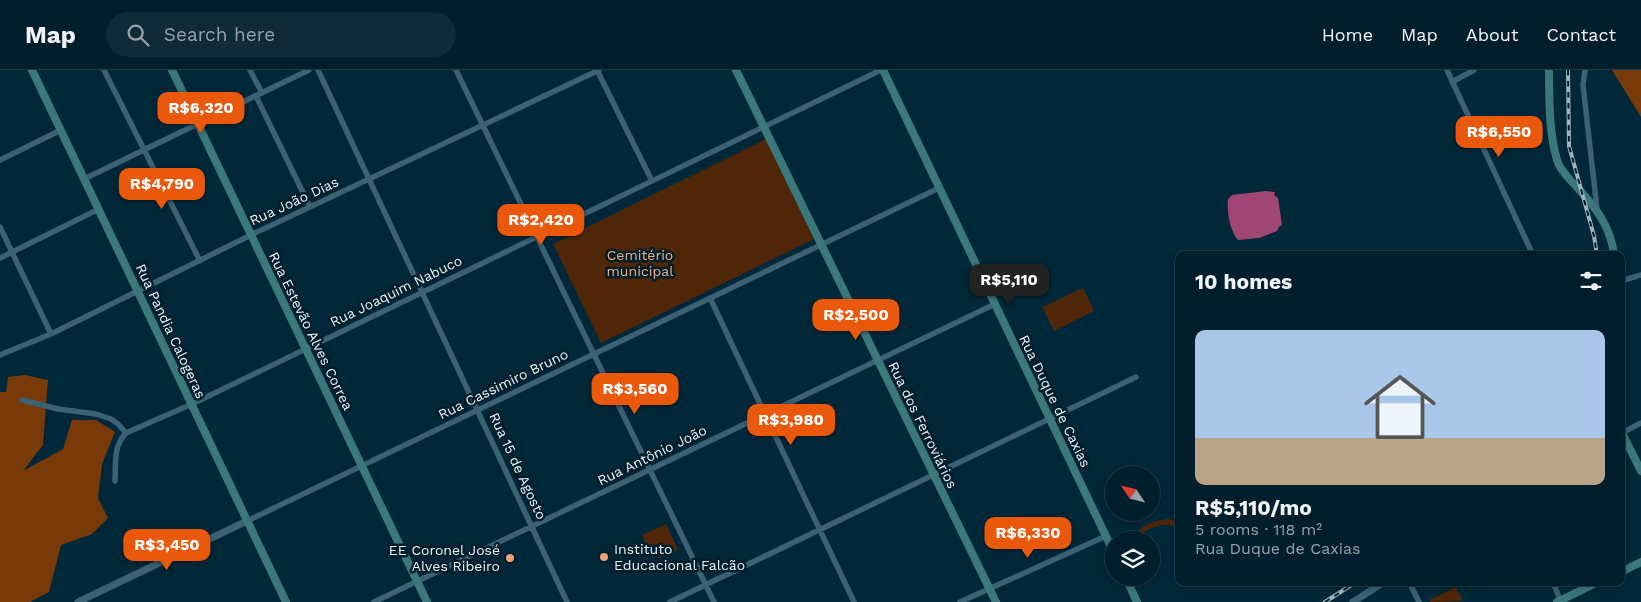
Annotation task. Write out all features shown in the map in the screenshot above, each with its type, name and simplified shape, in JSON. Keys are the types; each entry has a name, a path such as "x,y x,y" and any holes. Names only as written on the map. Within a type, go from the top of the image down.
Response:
{"main road":[{"name":"Rua Pandia Calogeras","path":"32,70 286,602"},
{"name":"Rua Estevão Alves Correa","path":"172,70 427,602"},
{"name":"Rua dos Ferroviários","path":"736,70 996,602"},
{"name":"Rua Duque de Caxias","path":"882,70 1105,534"},
{"path":"1549,70 1549,107 1559,166 1597,209 1610,233 1613,251"},
{"path":"1625,438 1641,471"},
{"path":"1625,570 1641,562"},
{"path":"1130,586 1137,602"},
{"path":"1560,601 1590,586"}],"street":[{"path":"104,70 200,261"},
{"path":"250,70 310,207"},
{"path":"84,178 309,70"},
{"name":"Rua 15 de Agosto","path":"318,70 567,602"},
{"path":"456,70 714,602"},
{"path":"598,70 652,181"},
{"name":"Rua João Dias","path":"0,355 51,334 251,235 598,70"},
{"name":"Rua Joaquim Nabuco","path":"126,433 192,404 882,70"},
{"path":"1446,70 1531,251"},
{"path":"1452,82 1474,70"},
{"path":"1585,70 1583,85 1597,209"},
{"path":"0,160 61,130"},
{"name":"Rua Cassimiro Bruno","path":"78,602 939,188"},
{"path":"0,258 99,209"},
{"path":"0,227 51,334"},
{"path":"1625,280 1641,274"},
{"path":"710,298 854,602"},
{"name":"Rua Antônio João","path":"374,602 995,304"},
{"path":"670,602 1136,377"},
{"path":"22,400 58,409 96,414 111,419 118,424 126,433 120,439 117,446 115,481"},
{"path":"1625,431 1641,423"},
{"path":"960,602 1105,536"},
{"path":"1353,602 1378,586"},
{"path":"1411,586 1419,602"},
{"path":"1554,586 1560,601"}],"green space":[{"name":"Cemitério municipal","path":"766,139 814,239 601,343 553,244"},
{"path":"1083,288 1094,311 1054,331 1042,307"},
{"path":"1168,519 1175,520 1175,527 1162,525 1147,531 1138,531 1146,525"},
{"path":"666,524 678,550 661,558 651,555 642,535"},
{"path":"1456,587 1463,601 1431,602 1429,600"}],"shaded area":[{"path":"1612,70 1641,70 1641,117"},
{"path":"1266,191 1275,192 1274,195 1278,198 1282,225 1277,231 1259,238 1238,240 1229,220 1228,199 1232,195"},
{"path":"25,375 48,380 43,445 23,471 63,449 72,420 96,420 115,432 102,464 98,498 108,518 92,534 61,545 49,592 30,602 0,602 0,392 6,392 8,377"}],"railway":[{"path":"1568,70 1569,146 1596,251"},
{"path":"1325,602 1350,586"}],"place":[{"name":"Instituto Educacional Falcão","path":"604,557"},
{"name":"EE Coronel José Alves Ribeiro","path":"510,558"}]}
